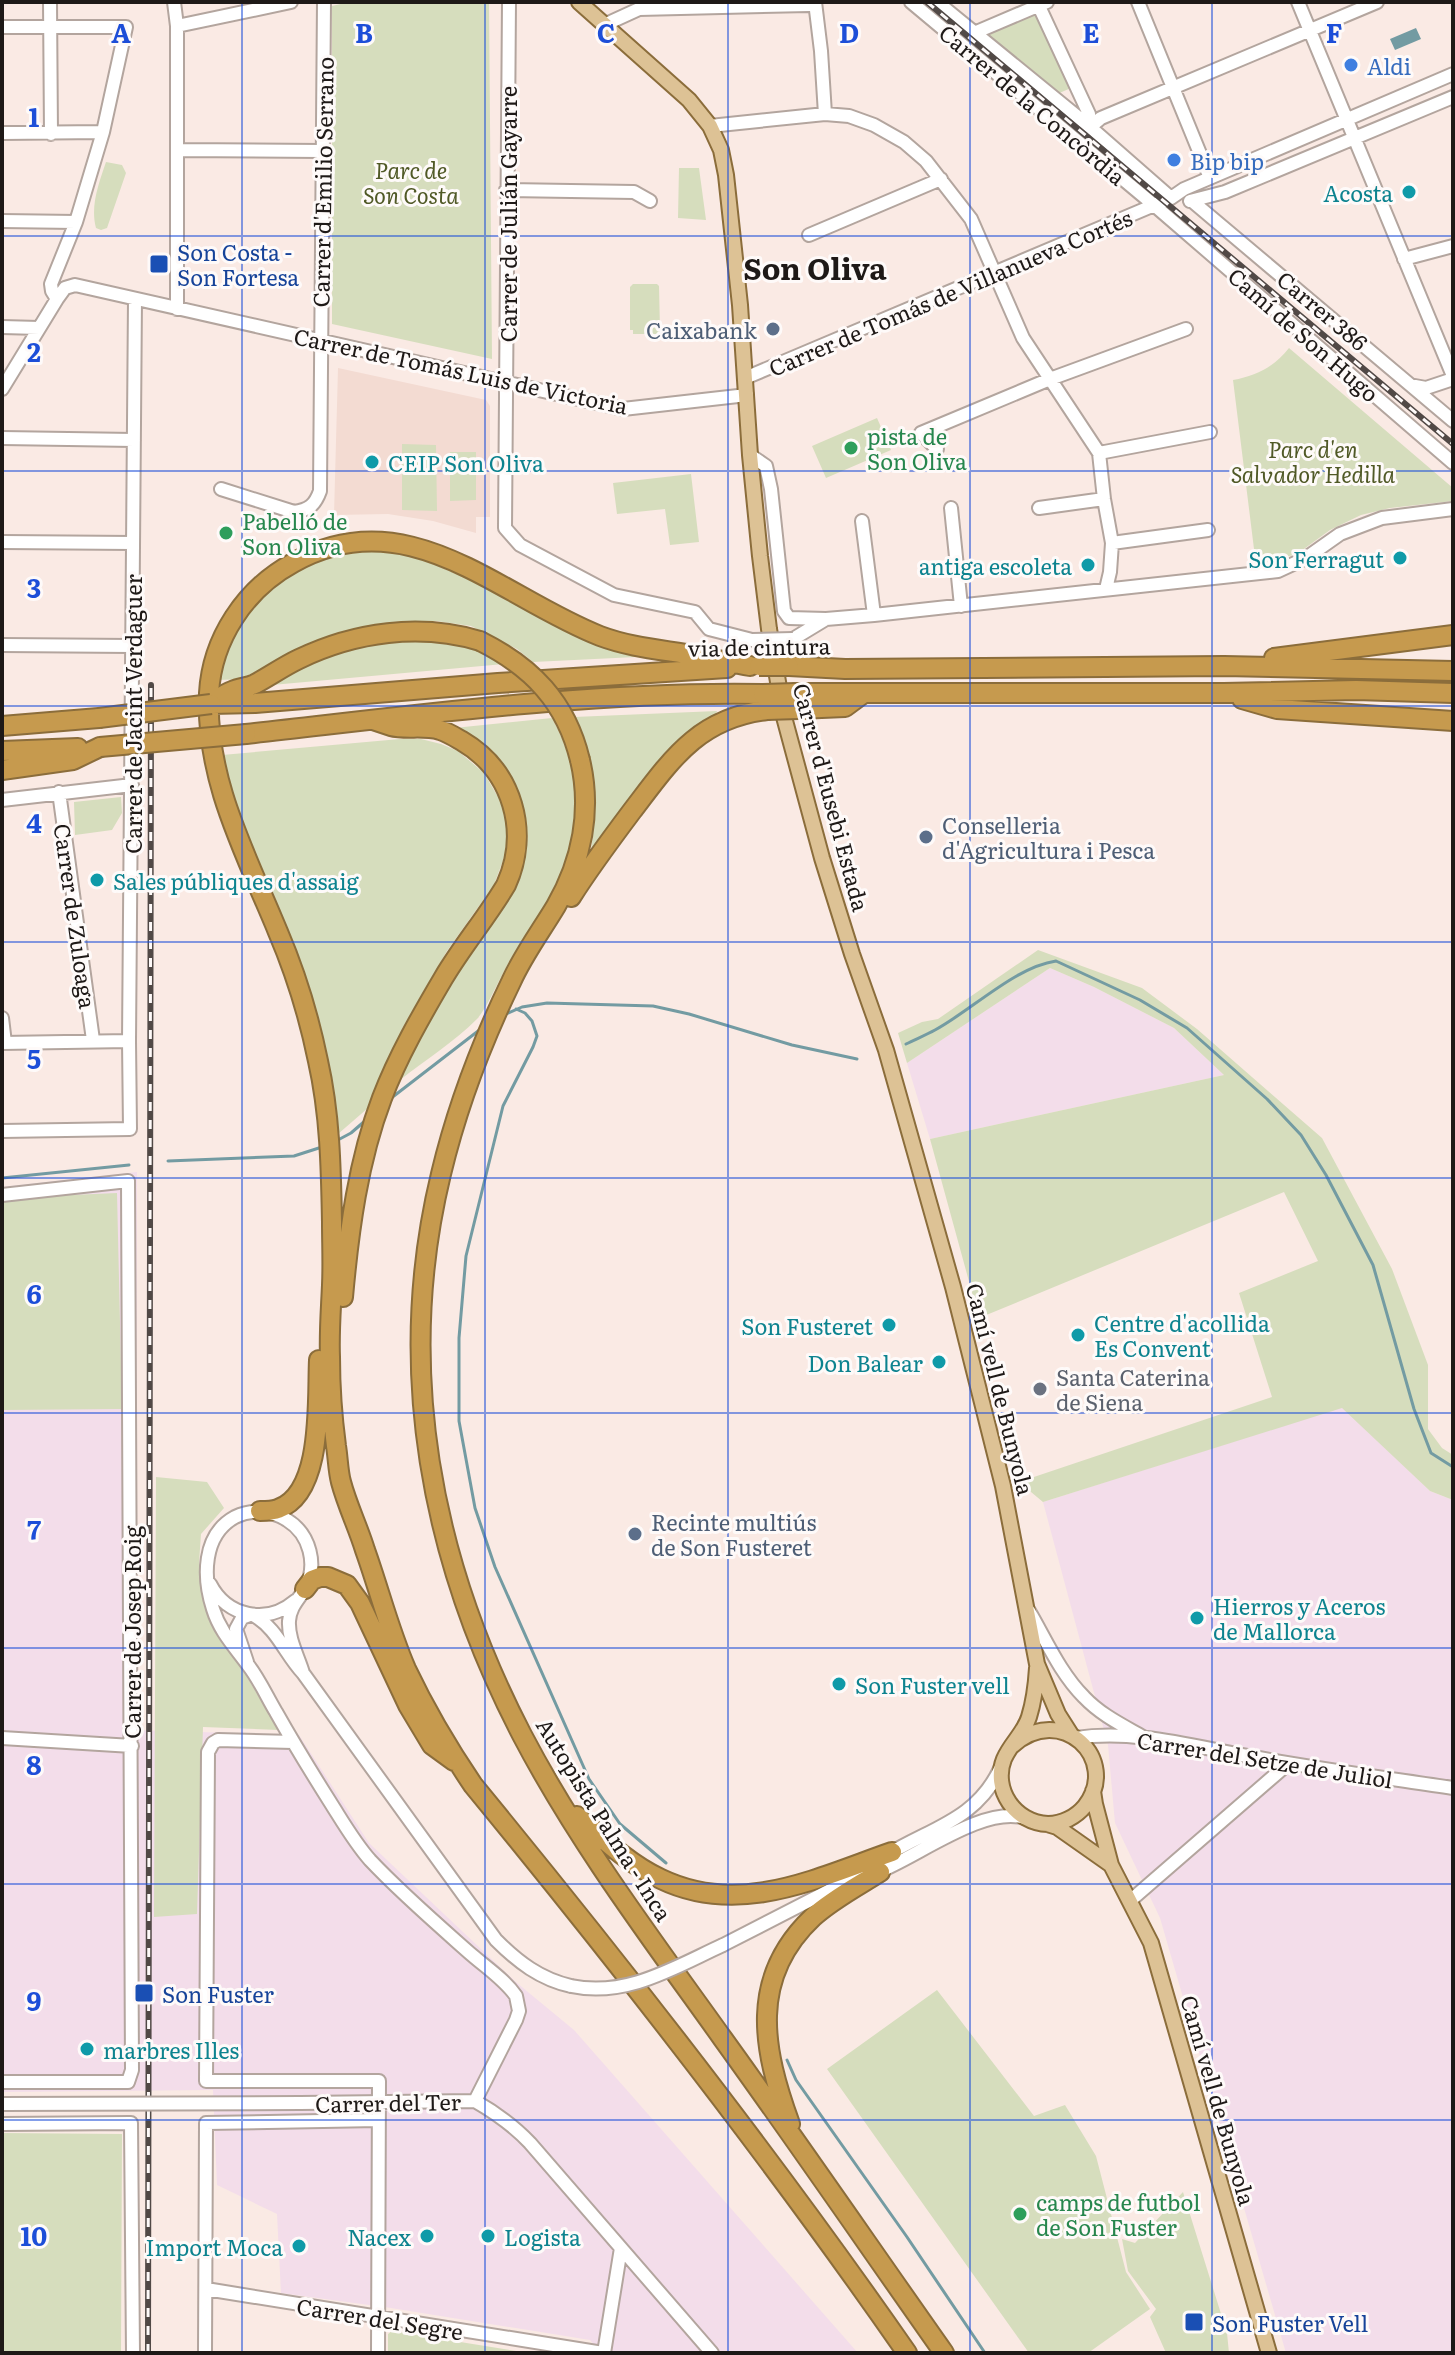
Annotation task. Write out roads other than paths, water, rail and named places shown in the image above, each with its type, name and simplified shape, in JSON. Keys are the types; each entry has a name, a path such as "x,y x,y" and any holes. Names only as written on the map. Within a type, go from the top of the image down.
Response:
{"highway":[{"path":"754,666 605,638 453,559 393,543 351,543 310,554 273,575 250,596 232,621 213,663 209,700 213,757 231,823 282,942 305,1008 319,1066 331,1158 333,1283 329,1324 332,1414 341,1480 407,1670 473,1785 716,2092 907,2353"},
{"path":"2,726 211,704 232,690 246,688 317,651 357,638 424,632 480,641 519,663 549,694 571,730 580,760 585,809 575,866 499,1006"},
{"path":"1224,666 1453,635"},
{"name":"via de cintura","path":"211,704 754,666 845,669 1224,666"},
{"path":"1224,666 1453,671"},
{"path":"2,751 100,747 246,734 573,700 715,694 765,702 864,693 1356,690 1453,693"},
{"path":"1224,693 1277,709 1453,721"},
{"path":"499,1006 514,990 597,857 674,758 697,737 765,702"},
{"path":"352,1511 341,1329 353,1215 370,1137 390,1079 441,982 506,885 517,847 513,805 490,763 474,748 440,730 392,726 373,720"},
{"path":"2,770 73,760 100,747"},
{"name":"Autopista Palma - Inca","path":"499,1006 451,1130 437,1187 422,1302 420,1360 424,1420 442,1531 458,1587 499,1686 523,1736 561,1802 679,1979 944,2353"},
{"path":"260,1511 275,1510 285,1505 295,1497 305,1481 316,1438 322,1312 333,1283"},
{"path":"301,1594 312,1580 320,1577 347,1585 360,1603 408,1705 432,1745 459,1764"},
{"path":"561,1802 611,1846 649,1873 673,1884 717,1894 745,1895 787,1889 892,1852"},
{"path":"798,2145 778,2091 767,2044 768,2002 775,1975 792,1942 814,1916 880,1872"}],"main road":[{"name":"Carrer d'Eusebi Estada","path":"579,2 689,100 710,126 721,150 740,305 750,455 769,629 784,717 852,954 886,1050"},
{"name":"Camí vell de Bunyola","path":"886,1050 951,1279 1003,1486 1037,1664 1058,1714 1074,1737"},
{"path":"1008,1752 1022,1737 1034,1731 1060,1730 1074,1737 1087,1749 1095,1776 1093,1791 1080,1812 1058,1823 1045,1824 1028,1819 1016,1812 1002,1787 1001,1773 1008,1752 1029,1718 1037,1664"},
{"name":"Camí vell de Bunyola","path":"1093,1791 1111,1865 1151,1943 1269,2353"},
{"name":"Camí vell de Bunyola","path":"1045,1824 1057,1827 1111,1865"}],"street":[{"path":"50,2 51,134"},
{"path":"174,2 177,26 177,309"},
{"path":"177,26 291,2"},
{"name":"Carrer d'Emilio Serrano","path":"221,489 294,512 304,511 315,504 320,491 324,2"},
{"name":"Carrer de Julián Gayarre","path":"509,2 505,528 520,545 614,595 695,612 709,629 752,640 793,639 826,619"},
{"path":"604,25 639,9 809,5 815,2 825,114"},
{"name":"Carrer de la Concòrdia","path":"911,2 1154,205"},
{"name":"Carrer de la Concòrdia","path":"937,2 1090,127 1171,198"},
{"path":"1138,2 1210,178"},
{"path":"1298,2 1453,377 1426,388 1409,382"},
{"path":"1090,127 1101,118 1377,2"},
{"path":"974,33 1041,3 1089,114 1090,127"},
{"path":"2,27 126,27 103,132 76,222 51,284 57,299 2,389"},
{"name":"Carrer de Tomás de Villanueva Cortés","path":"745,378 1171,198 1184,189 1453,74"},
{"path":"1171,198 1205,204 1453,97"},
{"path":"710,126 825,114 849,116 894,136 926,161 971,219 1023,338 1099,453 1112,543 1106,589"},
{"path":"2,133 103,132"},
{"path":"177,150 322,151"},
{"path":"1205,204 1226,171"},
{"path":"809,235 941,179"},
{"path":"506,190 634,192 650,201"},
{"name":"Carrer 386","path":"1205,204 1453,421"},
{"name":"Camí de Son Hugo","path":"1154,205 1453,463"},
{"path":"2,221 76,222"},
{"path":"1404,259 1453,246"},
{"name":"Carrer de Tomás Luis de Victoria","path":"57,299 65,288 75,285 623,409 747,395"},
{"name":"Carrer de Jacint Verdaguer","path":"2,1131 130,1129 135,299"},
{"path":"2,327 39,328"},
{"path":"937,449 921,433 1050,379 1186,329"},
{"path":"1099,453 1210,432"},
{"path":"2,438 134,440"},
{"path":"750,455 766,466 784,611 789,618 874,615 1278,571 1306,558 1340,534 1382,518 1453,509"},
{"path":"1039,508 1104,499"},
{"path":"951,508 961,606"},
{"path":"862,521 874,615"},
{"path":"1112,543 1208,530"},
{"path":"2,542 133,543"},
{"path":"2,645 132,646"},
{"path":"2,800 132,785"},
{"name":"Carrer de Zuloaga","path":"59,792 93,1040"},
{"path":"2,1018 4,1043 129,1041"},
{"name":"Carrer de Josep Roig","path":"2,1195 128,1181 132,1746 132,2070 128,2082 2,2082"},
{"path":"248,1665 236,1653 212,1608 208,1555 215,1535 231,1519 260,1511 284,1518 303,1535 311,1559 310,1576 291,1611 289,1630 303,1673"},
{"path":"208,1577 214,1592 226,1604 252,1615 272,1629 289,1658 505,1950 547,1979 571,1986 599,1989 634,1983 670,1970 834,1888 976,1805 992,1785 1008,1752"},
{"path":"301,1594 287,1608 275,1613 252,1615 240,1621 236,1632 248,1665 360,1848 407,1897 516,1996 519,2011 516,2020 475,2101"},
{"path":"1027,1608 1070,1681 1084,1698 1112,1720 1145,1738"},
{"name":"Carrer del Setze de Juliol","path":"1074,1737 1145,1738 1453,1788"},
{"path":"2,1738 132,1746"},
{"path":"293,1742 218,1740 208,1752 206,2081 379,2081 378,2353"},
{"path":"1131,1900 1286,1763"},
{"path":"834,1888 880,1872 989,1818 1015,1815 1028,1819"},
{"name":"Carrer del Ter","path":"2,2104 475,2101 519,2131 712,2353"},
{"name":"Carrer del Ter","path":"206,2289 206,2123 378,2120"},
{"path":"2,2124 131,2123 133,2353"},
{"path":"603,2353 621,2248"},
{"path":"205,2353 206,2289"},
{"name":"Carrer del Segre","path":"206,2289 603,2353"}],"water":[{"path":"1416,28 1421,39 1395,50 1390,39"}],"waterway":[{"path":"906,1044 949,1022 1009,980 1056,961 1140,1000 1187,1028 1267,1099 1301,1135 1326,1175 1373,1265 1414,1409 1431,1453 1453,1467"},
{"path":"506,1014 522,1007 547,1003 653,1006 792,1045 857,1059"},
{"path":"516,1009 532,1021 537,1036 503,1106 466,1256 459,1338 459,1421 475,1508 495,1567 589,1779 620,1824 666,1863"},
{"path":"390,1099 482,1028"},
{"path":"336,1141 366,1120"},
{"path":"168,1161 294,1156 322,1147"},
{"path":"2,1178 129,1165"},
{"path":"787,2060 796,2080 985,2353"}],"railway":[{"path":"927,2 1453,444"},
{"path":"148,2353 151,685"}],"place":[{"name":"Aldi","path":"1351,65"},
{"name":"Bip bip","path":"1174,160"},
{"name":"Acosta","path":"1409,192"},
{"name":"Son Costa - Son Fortesa","path":"159,264"},
{"name":"Caixabank","path":"773,329"},
{"name":"pista de Son Oliva","path":"851,448"},
{"name":"CEIP Son Oliva","path":"372,462"},
{"name":"Pabelló de Son Oliva","path":"226,533"},
{"name":"Son Ferragut","path":"1400,558"},
{"name":"antiga escoleta","path":"1088,565"},
{"name":"Conselleria d'Agricultura i Pesca","path":"926,837"},
{"name":"Sales públiques d'assaig","path":"97,880"},
{"name":"Son Fusteret","path":"889,1325"},
{"name":"Centre d'acollida Es Convent","path":"1078,1335"},
{"name":"Don Balear","path":"939,1362"},
{"name":"Santa Caterina de Siena","path":"1040,1389"},
{"name":"Recinte multiús de Son Fusteret","path":"635,1534"},
{"name":"Hierros y Aceros de Mallorca","path":"1197,1618"},
{"name":"Son Fuster vell","path":"839,1684"},
{"name":"Son Fuster","path":"144,1993"},
{"name":"marbres Illes","path":"87,2049"},
{"name":"camps de futbol de Son Fuster","path":"1020,2214"},
{"name":"Nacex","path":"427,2236"},
{"name":"Logista","path":"488,2236"},
{"name":"Import Moca","path":"299,2246"},
{"name":"Son Fuster Vell","path":"1194,2322"}],"district":[{"name":"Son Oliva","path":"815,267"}],"park label":[{"name":"Parc de Son Costa","path":"411,182"},
{"name":"Parc d'en Salvador Hedilla","path":"1313,460"}]}
